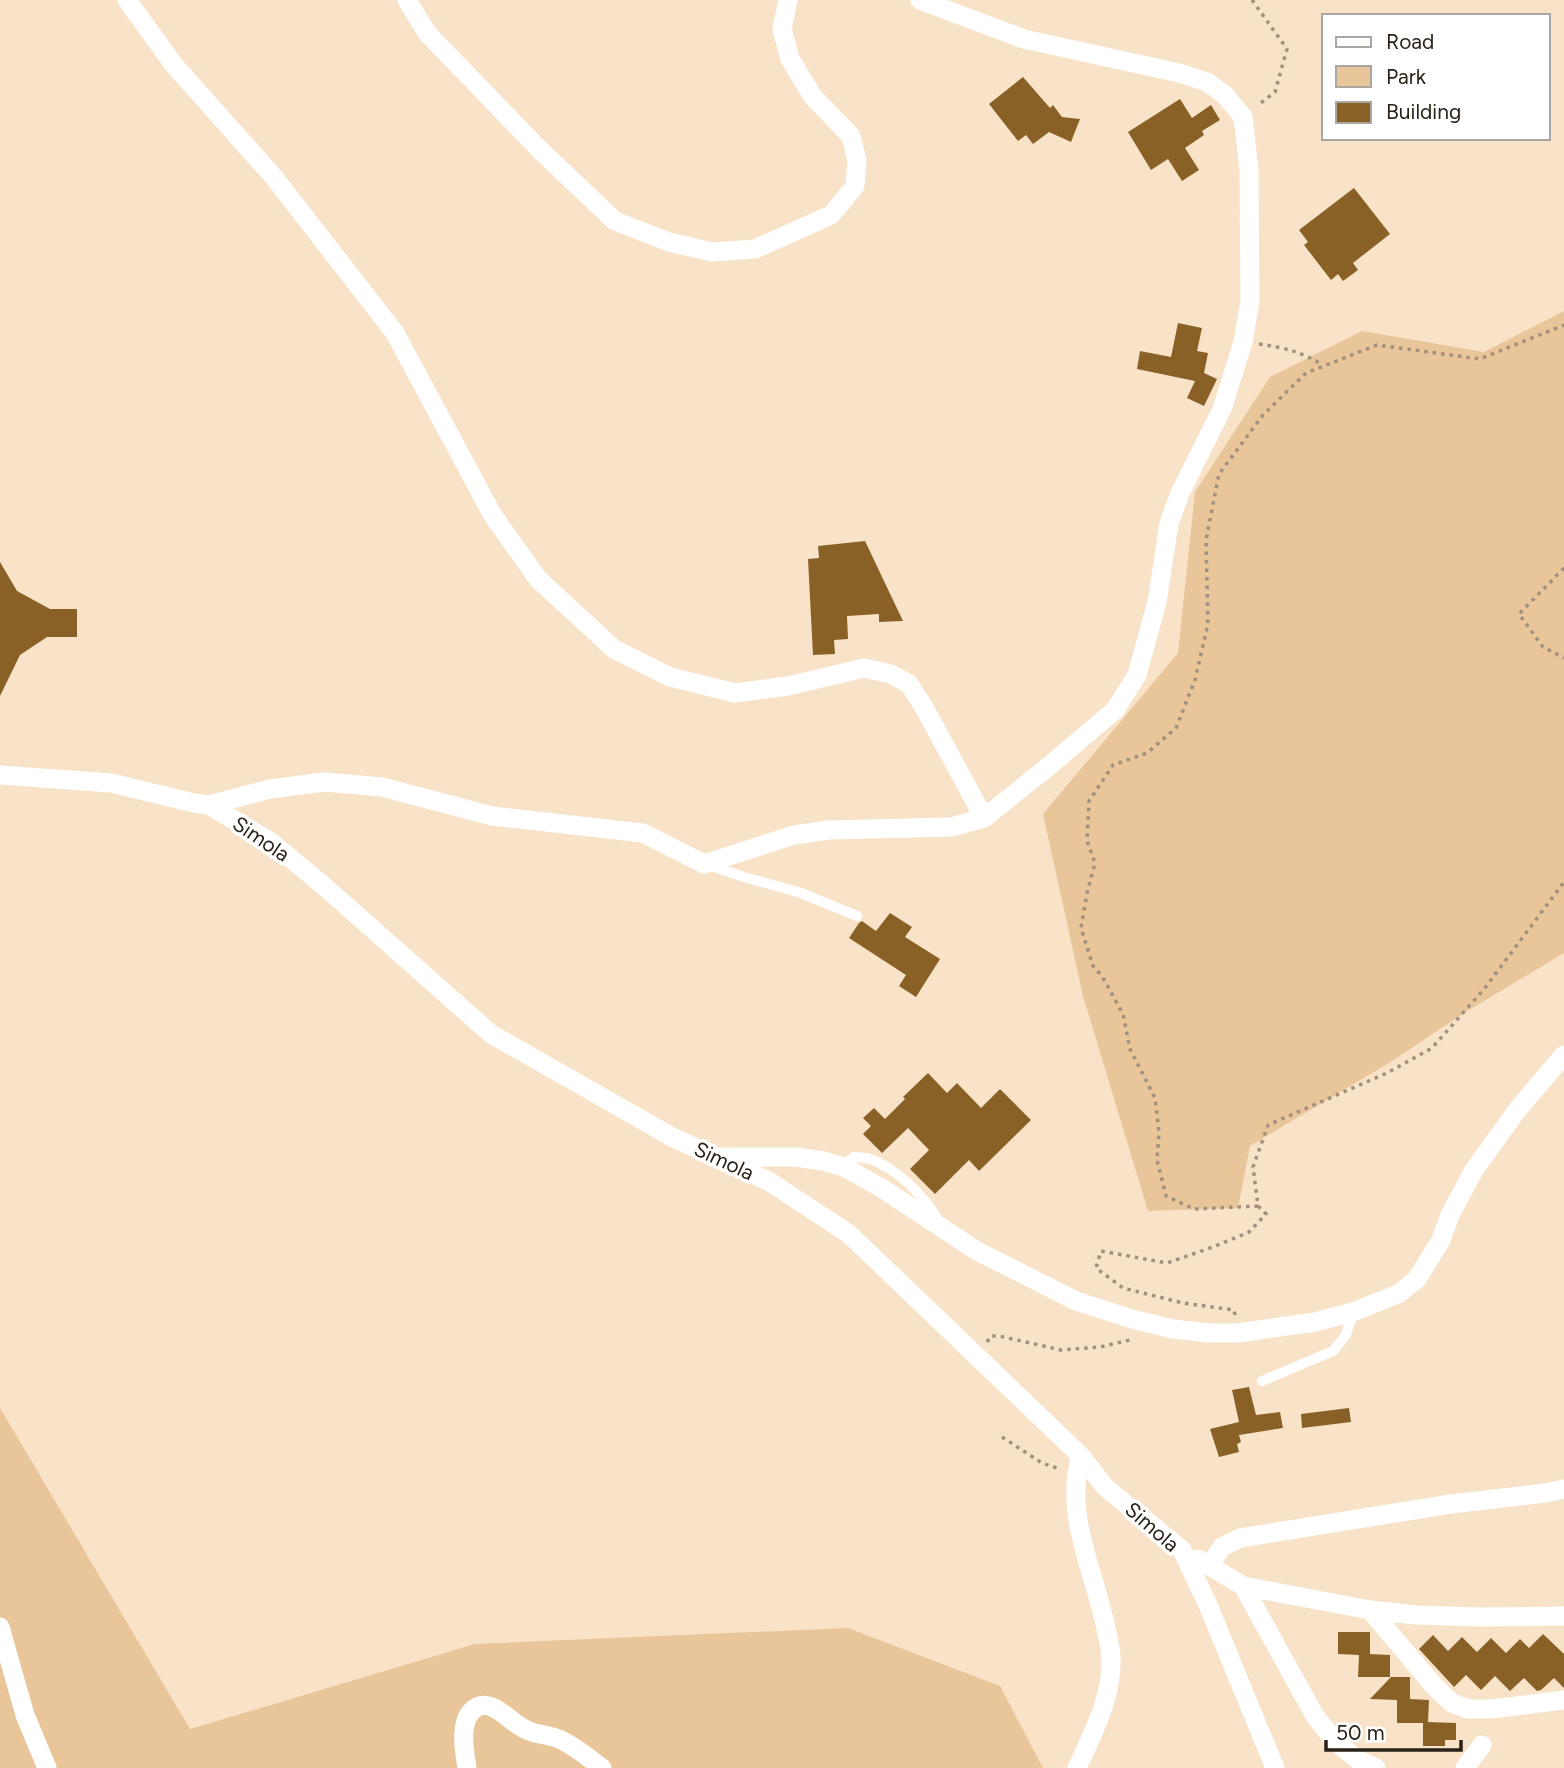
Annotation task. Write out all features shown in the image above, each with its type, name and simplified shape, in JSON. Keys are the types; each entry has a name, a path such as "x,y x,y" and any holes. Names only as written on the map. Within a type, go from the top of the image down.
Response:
{"street":[{"path":"127,0 174,65 273,176 395,333 492,514 538,579 614,649 670,677 735,693 788,686 864,668 891,674 909,684 984,818"},
{"path":"407,0 427,33 540,150 615,221 669,242 712,252 755,249 831,215 855,186 857,161 851,136 813,97 790,59 782,29 788,0"},
{"path":"209,805 270,789 324,782 382,787 492,816 643,832 704,864 794,835 828,830 951,827 984,818 1115,710 1137,676 1157,602 1169,524 1180,493 1222,409 1243,342 1250,301 1250,170 1243,117 1225,94 1207,82 1179,73 1024,40 920,0"},
{"name":"Simola","path":"0,775 111,783 209,805 271,842 491,1034 672,1137 770,1182 849,1234 1078,1465 1182,1550 1208,1605 1275,1768"},
{"path":"714,1157 796,1157 844,1167 987,1256 1076,1301 1173,1329 1237,1333 1315,1322 1353,1312 1398,1294 1417,1279 1441,1240 1450,1215 1474,1170 1518,1109 1564,1055"},
{"path":"1077,1768 1097,1725 1110,1683 1111,1654 1077,1521 1078,1465"},
{"path":"1209,1566 1222,1547 1240,1538 1564,1489"},
{"path":"1182,1550 1243,1586 1370,1610 1467,1617 1564,1616"},
{"path":"1243,1586 1315,1716 1335,1741 1359,1760 1376,1768"},
{"path":"1370,1610 1435,1687 1452,1703 1468,1709 1492,1709 1564,1700"},
{"path":"0,1627 25,1715 47,1768"},
{"path":"467,1768 464,1733 466,1718 474,1708 481,1705 491,1706 514,1724 531,1732 561,1740 578,1749 602,1768"},
{"path":"1465,1768 1482,1745"}],"lane":[{"path":"704,864 801,893 857,916"},
{"path":"1262,1381 1333,1351 1346,1335 1353,1312"}],"path":[{"path":"1243,117 1275,92 1287,50 1252,0"},
{"path":"1258,1206 1194,1209 1166,1196 1157,1160 1159,1132 1156,1098 1130,1049 1123,1014 1102,976 1093,966 1081,928 1095,863 1087,841 1089,801 1113,765 1147,753 1176,728 1195,680 1209,624 1206,540 1219,474 1263,415 1306,373 1377,345 1480,359 1564,325"},
{"path":"1243,342 1291,349 1325,366"},
{"path":"1564,568 1519,614 1543,647 1564,658"},
{"path":"1237,1333 1234,1310 1183,1303 1124,1288 1096,1268 1101,1251 1167,1263 1249,1232 1266,1214 1258,1206 1253,1167 1268,1125 1387,1073 1432,1048 1485,988 1564,882"},
{"path":"986,1348 991,1336 1062,1350 1100,1347 1137,1338"},
{"path":"1002,1437 1042,1462 1078,1465"}],"green space":[{"path":"1564,311 1564,953 1250,1146 1238,1208 1148,1211 1083,996 1043,814 1178,653 1195,492 1270,377 1362,331 1484,352"},
{"path":"0,1408 190,1729 475,1644 848,1628 1000,1686 1043,1768 0,1768"}],"building":[{"path":"1023,77 1050,108 1053,105 1062,117 1080,119 1071,142 1049,132 1033,144 1026,135 1018,141 989,104"},
{"path":"1180,99 1192,118 1211,105 1220,120 1202,131 1204,135 1185,148 1199,170 1182,181 1168,159 1151,170 1128,132"},
{"path":"1354,188 1390,234 1353,263 1358,270 1343,281 1338,274 1331,280 1304,245 1308,242 1299,230"},
{"path":"1178,323 1202,328 1197,351 1208,353 1204,373 1217,379 1204,406 1187,398 1195,381 1137,369 1140,351 1171,357"},
{"path":"865,541 903,621 879,622 879,614 847,616 848,639 834,640 835,654 813,655 808,559 819,558 818,546"},
{"path":"0,562 17,591 50,609 77,609 77,637 47,637 20,655 0,696"},
{"path":"890,913 912,927 905,937 940,959 916,997 899,986 906,975 849,938 862,921 876,931"},
{"path":"928,1073 947,1093 957,1083 981,1108 1000,1089 1031,1120 979,1171 969,1160 935,1194 910,1169 929,1150 908,1128 882,1153 863,1134 871,1126 863,1118 874,1108 885,1119"},
{"path":"1249,1387 1256,1415 1280,1412 1283,1428 1239,1435 1239,1452 1219,1457 1210,1429 1239,1422 1232,1390"},
{"path":"1349,1408 1351,1422 1302,1428 1301,1414"},
{"path":"1338,1632 1370,1632 1370,1654 1390,1655 1390,1677 1358,1677 1359,1655 1338,1654"},
{"path":"1543,1634 1564,1654 1564,1688 1554,1678 1537,1691 1524,1678 1510,1691 1495,1676 1481,1690 1466,1675 1454,1687 1419,1649 1433,1635 1448,1651 1462,1637 1477,1652 1491,1638 1506,1653 1520,1639 1529,1648"},
{"path":"1391,1677 1410,1677 1410,1699 1429,1700 1428,1722 1456,1723 1456,1740 1445,1740 1445,1746 1423,1746 1423,1723 1397,1723 1397,1700 1370,1699"}]}
